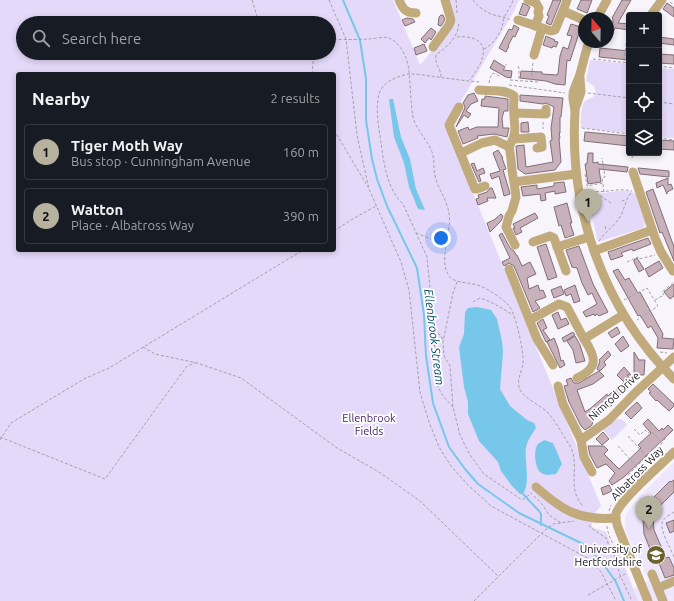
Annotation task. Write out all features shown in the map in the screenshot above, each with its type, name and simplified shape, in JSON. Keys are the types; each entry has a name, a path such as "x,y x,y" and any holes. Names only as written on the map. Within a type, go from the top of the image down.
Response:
{"street":[{"path":"398,0 404,10 416,14"},
{"path":"433,47 450,25 451,20 445,0"},
{"path":"528,0 536,3 539,8 538,12 542,17 533,55"},
{"path":"518,20 550,31 555,30 567,0"},
{"path":"600,12 607,0"},
{"path":"653,12 662,0"},
{"path":"563,11 578,17"},
{"path":"587,48 580,76 574,88 573,96 575,110 573,128 576,174 589,237 596,248 609,287 623,315 638,338 674,379"},
{"path":"479,90 511,93 514,96 516,129 512,143 511,171 516,197 506,227 515,245"},
{"path":"459,107 449,125 475,189 485,186"},
{"path":"514,113 545,111"},
{"path":"461,153 482,143 495,140 512,143 541,136 542,147 537,148"},
{"path":"633,172 636,191 661,252 673,271"},
{"path":"514,182 576,174"},
{"path":"596,248 652,230"},
{"path":"533,242 550,236 554,238 566,270"},
{"path":"557,247 589,237"},
{"path":"509,269 537,339 553,365"},
{"path":"530,320 559,304 567,307 584,339 592,350 594,358 592,368 577,378"},
{"path":"584,339 623,315"},
{"name":"Nimrod Drive","path":"581,440 609,420 673,357"},
{"name":"Nimrod Drive","path":"558,386 563,404 581,440 584,457 592,472"},
{"name":"Albatross Way","path":"648,601 619,530 611,519 623,502 674,452"},
{"path":"536,487 550,500 570,513 584,517 611,519"},
{"path":"652,574 664,601"},
{"path":"658,588 674,581"}],"path":[{"path":"252,0 257,16"},
{"path":"329,0 336,16"},
{"path":"441,78 441,72 435,61 436,55 446,48 456,37 459,24 456,0"},
{"path":"473,0 490,14 505,16 512,20 518,20"},
{"path":"470,81 480,64 484,49 487,48 502,28 505,16 510,10 513,0"},
{"path":"668,0 674,5"},
{"path":"336,16 346,39 357,135 369,189"},
{"path":"456,37 463,36 475,38 481,43 484,49"},
{"path":"336,40 388,38 397,44 403,51 410,74 414,117 419,130 432,151 435,164 435,175 450,214 450,224 447,233 446,271 450,278 457,282 478,285 505,302 514,315 523,356 519,387 522,393 549,413 571,448 574,456 575,492 584,510 584,517 591,528 606,538 614,555 620,576 632,601"},
{"path":"584,58 624,62 626,45"},
{"path":"531,81 533,55"},
{"path":"312,72 313,60"},
{"path":"453,407 443,396 438,387 435,372 434,330 427,257 403,204 398,199 389,184 378,125 379,93 382,87 388,82 410,74 489,83 493,73 500,76 506,64"},
{"path":"518,66 518,80"},
{"path":"662,66 674,68"},
{"path":"510,80 538,82"},
{"path":"504,84 569,93"},
{"path":"585,92 626,98"},
{"path":"662,102 674,104"},
{"path":"541,136 543,134 545,111"},
{"path":"573,128 626,134"},
{"path":"336,133 369,189 401,262 409,290 420,392 429,422 439,447 455,471 491,506 541,534 589,558 601,572 616,601"},
{"path":"662,138 674,140"},
{"path":"602,158 605,177 602,178 604,192"},
{"path":"585,174 587,186 603,183"},
{"path":"584,189 595,193 611,203"},
{"path":"595,193 619,189 636,191"},
{"path":"622,200 623,201 636,191"},
{"path":"596,248 606,231 619,218 623,211 626,199"},
{"path":"336,230 376,206"},
{"path":"606,226 606,231"},
{"path":"416,233 441,243 446,248"},
{"path":"0,440 11,423 78,382 109,368 300,252"},
{"path":"627,262 638,257 639,259 661,252"},
{"path":"443,342 453,293 457,282"},
{"path":"655,301 664,295 662,292 674,282"},
{"path":"622,301 647,288 658,306 635,322"},
{"path":"472,302 480,298 487,300 514,315"},
{"path":"434,330 441,336 444,356 450,366 453,407 460,435 470,455 484,474 522,500 532,493 549,515 561,523"},
{"path":"144,347 155,354 197,363 242,378 337,448 379,472 420,501 498,577"},
{"path":"657,352 668,354 673,357"},
{"path":"1,437 105,479 186,366 197,363"},
{"path":"634,430 640,435 645,430 648,433 651,431 662,442"},
{"path":"628,475 647,456 661,445 668,435"},
{"path":"628,436 647,456"},
{"path":"618,446 636,467"},
{"path":"614,502 609,507 611,519 608,530 614,545 621,554"},
{"path":"674,512 662,522 662,528 674,557"},
{"path":"474,601 544,531 553,524 571,522 584,517"},
{"path":"588,595 626,573"}],"shaded area":[{"name":"University of Hertfordshire","path":"674,462 674,601 615,601 649,580 625,531 626,515 642,494"}],"green space":[{"name":"Ellenbrook Fields","path":"0,0 393,0 420,65 456,20 454,13 451,12 447,0 519,0 446,127 601,506 594,515 592,527 606,532 612,547 620,555 638,601 0,601"},
{"path":"590,60 626,64 626,133 581,128 583,103 593,97 596,93 594,86 586,81"},
{"path":"662,68 674,69 674,138 662,137"},
{"path":"586,191 595,194 629,191 636,194 645,224 643,228 598,242"},
{"path":"614,420 623,420 627,425 612,440 603,430"}],"water":[{"path":"389,99 393,99 401,137 410,159 416,189 425,210 418,209 409,187 404,163 394,137"},
{"path":"477,307 491,310 497,319 503,352 500,389 510,406 527,420 534,423 536,428 526,448 527,483 523,494 520,494 512,486 501,471 498,462 479,441 468,414 468,402 464,387 459,347 464,334 465,312 468,308"},
{"path":"544,440 553,443 562,464 556,474 544,474 538,470 535,458 536,447"}],"building":[{"path":"553,0 561,0 551,25 546,23 549,16 547,15"},
{"path":"581,0 592,0 587,12 577,9"},
{"path":"622,0 631,0 618,23 626,24 626,30 615,28 614,30 614,14"},
{"path":"523,3 530,7 526,16 519,14"},
{"path":"667,3 674,8 674,17 663,9"},
{"path":"443,15 445,20 441,26 438,25 439,17"},
{"path":"407,18 413,19 415,22 405,26 402,20"},
{"path":"571,24 578,26 578,36 570,61 567,60 565,85 520,78 521,71 542,72 542,74 557,75 563,47 568,49 572,36 567,35"},
{"path":"514,25 519,28 515,37 513,36 506,52 499,48 509,29 512,30"},
{"path":"431,28 436,32 431,40 429,38 425,43 421,39"},
{"path":"546,36 558,42 556,47 553,46 552,48 543,45"},
{"path":"662,37 674,39 674,45 662,43"},
{"path":"424,44 427,51 416,55 414,48"},
{"path":"600,48 626,51 626,60 599,57"},
{"path":"662,54 674,55 674,64 662,63"},
{"path":"494,60 505,67 503,70 512,71 511,78 506,77 490,68"},
{"path":"474,93 478,101 471,104 466,111 471,114 468,118 464,115 456,127 465,107 463,103 468,95"},
{"path":"520,95 563,98 559,133 561,162 555,170 525,174 518,169 516,146 524,145 526,167 553,162 550,141 552,140 551,128 554,107 546,103 543,104 520,101"},
{"path":"485,96 508,99 508,111 504,111 502,118 503,128 509,128 507,137 494,134 477,136 478,138 463,144 458,131 468,127 469,130 477,127 498,127 499,108 481,106 482,99 485,99"},
{"path":"528,122 529,132 521,132 521,123"},
{"path":"585,132 626,136 626,146 584,141"},
{"path":"662,140 674,141 674,150 662,149"},
{"path":"498,150 503,158 506,169 503,170 510,194 504,196 499,176 492,179 490,174 500,171 493,153"},
{"path":"588,153 593,153 593,163 598,162 598,164 628,167 627,172 599,169 601,182 588,184 585,164 587,164"},
{"path":"474,163 477,171 483,168 485,173 479,175 481,181 479,182 471,164"},
{"path":"638,168 669,171 669,177 640,174"},
{"path":"668,178 668,185 671,184 673,189 667,192 667,194 663,185 657,188 656,183"},
{"path":"564,182 566,192 555,194 555,191 545,193 546,200 541,201 540,194 523,196 521,187 537,185 537,189 554,186 554,183"},
{"path":"490,188 492,188 496,198 487,198 488,201 478,205 476,199 479,198 478,195 487,192"},
{"path":"653,189 674,247 674,261 662,232 660,233 646,192"},
{"path":"567,203 572,223 570,223 574,235 565,238 561,225 559,226 554,207"},
{"path":"535,213 538,218 520,228 522,232 516,235 513,224"},
{"path":"501,214 503,216 501,221 490,232 487,223 494,220"},
{"path":"502,233 510,248 517,255 522,266 530,262 536,274 527,278 529,289 538,285 540,291 543,290 546,297 535,301 540,308 533,312 514,266 509,263 504,266 502,262 510,258 499,235"},
{"path":"648,238 651,244 633,251 632,249 621,253 623,256 611,260 608,252"},
{"path":"546,244 557,277 548,280 537,247"},
{"path":"579,246 593,284 608,312 599,316 597,314 595,316 594,314 586,317 583,312 597,304 592,293 588,295 577,268 572,267 566,250"},
{"path":"637,258 644,269 639,272 634,262"},
{"path":"659,261 663,268 649,277 645,269"},
{"path":"618,269 625,280 629,278 638,293 640,292 663,334 662,338 674,339 673,349 657,348 658,338 651,326 648,328 640,315 638,316 613,271"},
{"path":"674,284 674,296 670,299 664,292"},
{"path":"575,285 580,301 574,303 571,294 566,296 564,290"},
{"path":"561,286 564,294 554,298 551,290"},
{"path":"558,312 561,320 566,318 569,324 558,329 552,315"},
{"path":"543,319 547,328 543,330 550,340 546,342 537,323"},
{"path":"617,327 620,333 612,338 608,333"},
{"path":"573,332 575,335 564,342 562,338"},
{"path":"575,336 580,345 585,361 576,363 573,350 567,341"},
{"path":"623,336 629,346 621,352 615,344"},
{"path":"554,338 561,361 563,360 565,365 560,368 547,342"},
{"path":"608,351 611,355 604,362 606,365 600,371 597,369 599,360"},
{"path":"634,352 639,360 645,360 644,375 635,375 634,373"},
{"path":"624,367 631,375 627,375 633,382 607,410 606,409 592,422 593,423 591,426 585,430 581,426 569,402 564,386 568,385 566,380 571,378 574,383 579,383 599,371 604,376 593,384 577,390 585,412 607,394 608,396 614,390 615,391 624,382 617,375"},
{"path":"653,384 674,404 669,411 657,400 656,401 649,393 651,392 648,389"},
{"path":"637,402 642,408 631,419 625,413"},
{"path":"648,419 659,431 662,428 663,430 668,425 673,430 624,477 612,485 609,481 615,473 606,464 597,468 590,455 588,446 604,446 608,450 604,454 619,469 641,448 638,445 651,433 643,424"},
{"path":"603,432 609,439 602,445 596,439"},
{"path":"674,480 674,492 659,507 653,518 654,530 666,558 669,557 674,568 674,575 665,578 659,563 656,559 654,559 644,534 643,519 645,511 651,500 670,481 671,482"},
{"path":"609,485 612,491 603,495 601,488"},
{"path":"674,520 674,531 670,533 666,523"}],"waterway":[{"name":"Ellenbrook Stream","path":"343,0 360,40 366,79 366,120 372,159 377,179 387,206 417,268 424,315 426,356 433,403 449,447 478,484 519,513 583,544 602,562 616,582 624,601"},
{"path":"523,494 541,514 541,525"}],"place":[{"name":"Tiger Moth Way","path":"588,222"},
{"name":"Watton","path":"649,529"},
{"name":"University of Hertfordshire","path":"656,555"}]}
